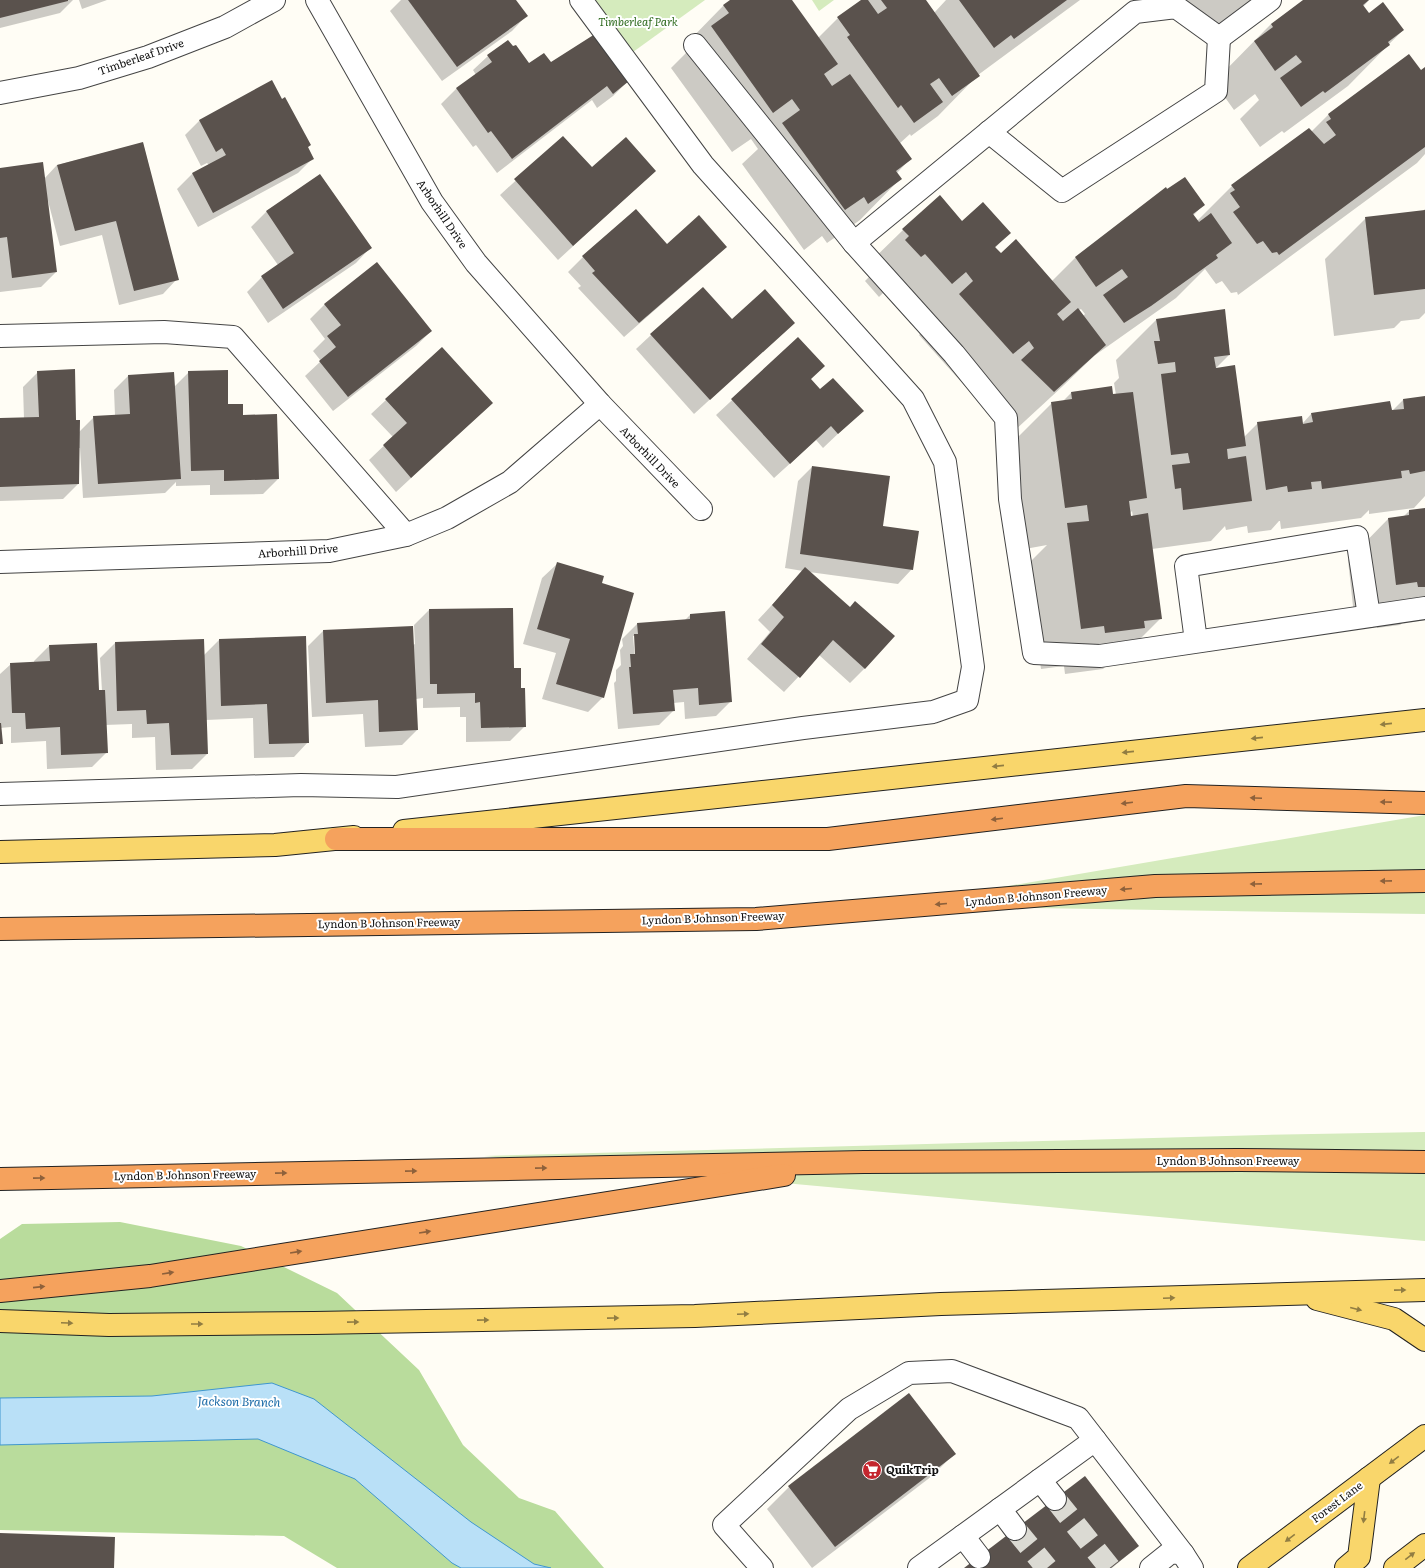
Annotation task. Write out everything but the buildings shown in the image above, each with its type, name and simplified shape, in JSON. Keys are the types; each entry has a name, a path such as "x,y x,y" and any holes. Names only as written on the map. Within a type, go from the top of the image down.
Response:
{"highway":[{"path":"336,839 828,839 1186,796 1425,803"},
{"name":"Lyndon B Johnson Freeway","path":"10,929 209,925 756,919 1155,886 1425,881"},
{"name":"Lyndon B Johnson Freeway","path":"0,1179 864,1162 1239,1160 1425,1162"},
{"path":"0,1291 150,1276 864,1162"}],"main road":[{"path":"0,852 275,845 1425,720"},
{"path":"0,1321 109,1325 687,1316 941,1304 1130,1300 1291,1293 1425,1290"},
{"path":"1291,1293 1394,1319 1425,1340"},
{"name":"Forest Lane","path":"1249,1568 1425,1436"},
{"path":"1346,1568 1359,1558 1369,1478"},
{"path":"1395,1568 1425,1545"}],"street":[{"name":"Timberleaf Drive","path":"0,93 79,78 148,57 224,27 274,0"},
{"name":"Arborhill Drive","path":"317,0 432,202 476,263 600,404 701,509"},
{"path":"0,794 301,785 397,787 802,728 933,712 967,700 973,667 945,462 914,399 703,165 582,0"},
{"path":"1219,38 1270,0"},
{"path":"854,243 1135,12 1176,7 1219,38"},
{"path":"989,132 1062,191 1216,91 1219,38"},
{"path":"695,45 854,243 954,354 1006,418 1010,499 1034,653 1100,656 1425,608"},
{"path":"0,336 164,332 233,337 406,535"},
{"name":"Arborhill Drive","path":"0,562 329,551 406,535 448,518 510,482 600,404"},
{"path":"1196,641 1186,566 1357,537 1369,616"},
{"path":"762,1568 724,1525 849,1408 909,1373 952,1371 1078,1418 1188,1561"},
{"path":"923,1567 1095,1440"},
{"path":"1040,1480 1054,1499"},
{"path":"1000,1509 1015,1529"},
{"path":"963,1536 978,1557"},
{"path":"1151,1568 1171,1552 1188,1561"}],"green space":[{"name":"Timberleaf Park","path":"594,0 705,0 633,52"},
{"path":"812,0 834,0 819,11"},
{"path":"1425,815 1425,914 891,906"},
{"path":"1425,1132 1425,1241 484,1156 1263,1135"},
{"path":"120,1222 241,1246 337,1293 419,1370 463,1445 519,1498 555,1511 604,1568 337,1568 284,1536 0,1530 0,1239 22,1224"}],"water":[{"name":"Jackson Branch","path":"272,1383 314,1399 471,1522 534,1564 551,1568 461,1568 452,1563 355,1479 258,1439 0,1445 0,1398 152,1396"}],"tunnel":[{"path":"1055,1499 1110,1568"},
{"path":"1015,1529 1047,1568"}],"place":[{"name":"QuikTrip","path":"872,1470"}]}
